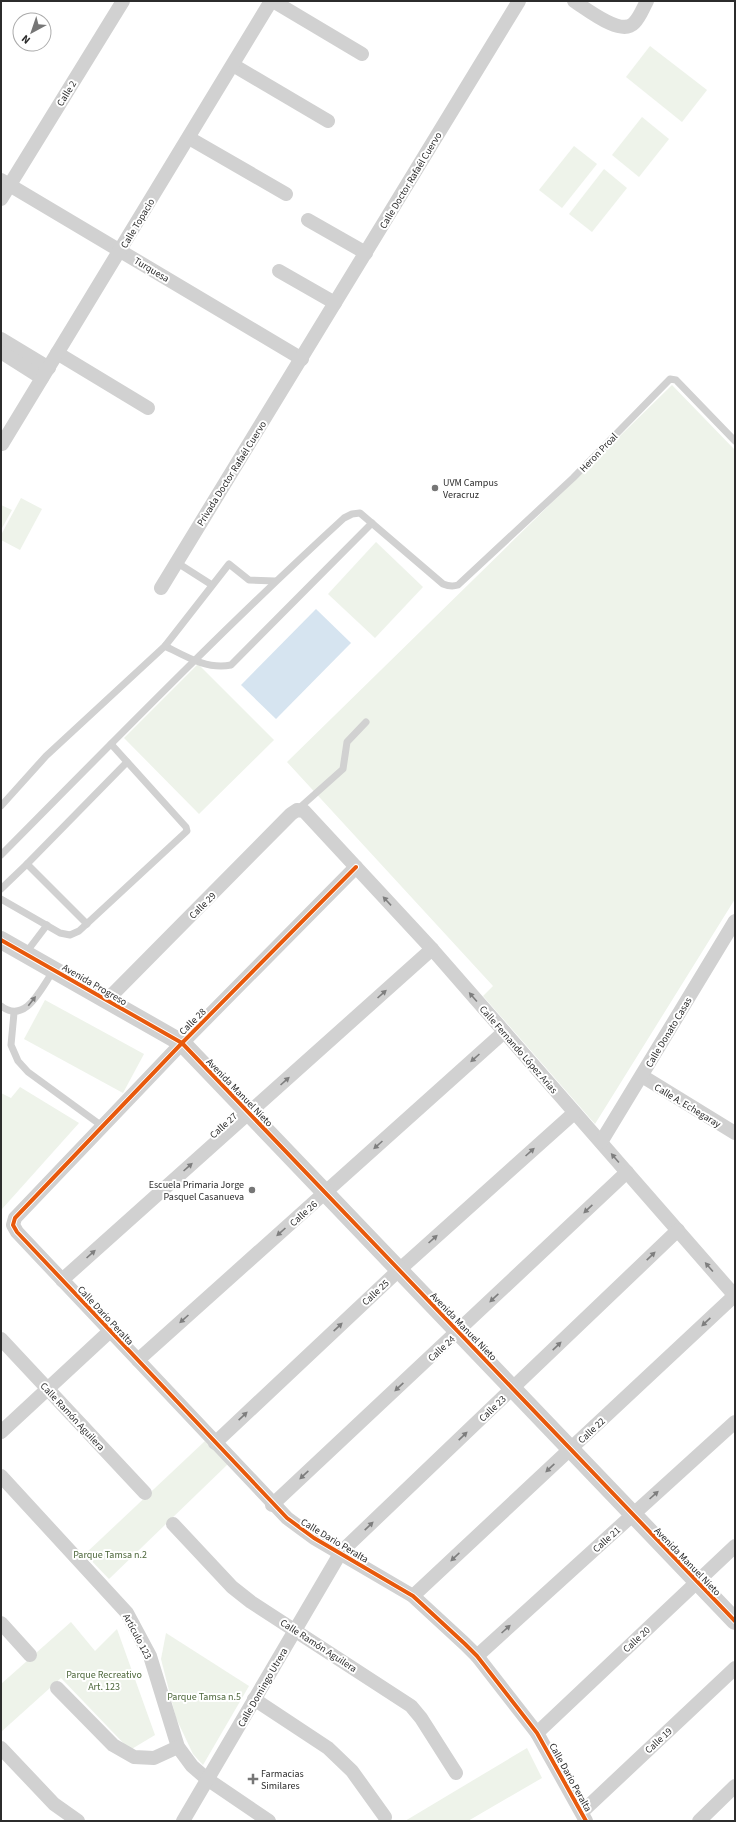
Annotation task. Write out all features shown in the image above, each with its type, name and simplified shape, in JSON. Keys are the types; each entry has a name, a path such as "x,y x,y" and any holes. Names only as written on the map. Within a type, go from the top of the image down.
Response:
{"street":[{"name":"Calle 2","path":"1,199 5,183 123,1"},
{"path":"272,1 362,54"},
{"name":"Calle Topacio","path":"2,444 272,1"},
{"name":"Calle Doctor Rafaél Cuervo","path":"302,359 518,1"},
{"path":"574,1 615,27 626,28 634,23 647,1"},
{"path":"233,65 328,122"},
{"path":"189,138 286,194"},
{"name":"Turquesa","path":"5,183 121,250 302,359"},
{"path":"308,220 366,254"},
{"path":"279,271 336,303"},
{"path":"1,339 46,373"},
{"path":"1,352 46,373"},
{"path":"58,354 148,408"},
{"name":"Privada Doctor Rafaél Cuervo","path":"161,588 302,359"},
{"name":"Calle Fernando López Arias","path":"297,810 304,811 432,949 735,1296"},
{"name":"Calle 29","path":"107,1000 297,810"},
{"name":"Calle 28","path":"13,1225 15,1218 102,1126 182,1043 356,868"},
{"name":"Calle Donato Casas","path":"601,1142 735,921"},
{"name":"Avenida Progreso","path":"1,940 182,1043"},
{"name":"Calle 27","path":"62,1280 432,949"},
{"name":"Calle 26","path":"138,1360 504,1032"},
{"name":"Avenida Manuel Nieto","path":"182,1043 735,1621"},
{"name":"Calle A. Echegaray","path":"642,1076 735,1133"},
{"name":"Calle 25","path":"215,1443 399,1270 574,1113"},
{"name":"Calle 24","path":"272,1505 627,1172"},
{"name":"Calle Dario Peralta","path":"13,1225 17,1232 272,1505 286,1518 314,1538 413,1596 477,1656 537,1733 584,1816"},
{"name":"Calle 23","path":"340,1552 678,1230"},
{"name":"Calle 22","path":"413,1596 735,1296"},
{"path":"1,1432 110,1331"},
{"name":"Calle Ramón Aguilera","path":"1,1339 144,1493"},
{"name":"Calle 21","path":"477,1656 735,1422"},
{"name":"Artículo 123","path":"1,1476 127,1613 150,1656 178,1747 192,1766 268,1821"},
{"name":"Calle Ramón Aguilera","path":"173,1524 232,1587 251,1602 411,1706 421,1718 456,1773"},
{"name":"Calle 20","path":"537,1733 735,1546"},
{"name":"Calle Domingo Utrera","path":"183,1821 340,1552"},
{"path":"1,1623 30,1655"},
{"name":"Calle 19","path":"584,1816 735,1668"},
{"path":"57,1688 113,1745 134,1757 154,1758 178,1747"},
{"path":"254,1699 328,1748 352,1771 385,1817"},
{"path":"1,1748 54,1804 78,1821"},
{"path":"699,1821 735,1786"}],"lane":[{"name":"Heron Proal","path":"372,523 442,584 448,586 458,585 573,478 670,379 676,380 735,441"},
{"path":"1,855 194,660 275,581 344,518 352,514 360,513 372,523 231,665 216,666 194,660 165,646"},
{"path":"176,562 212,585"},
{"path":"1,806 46,756 165,646 229,564 250,580 275,581"},
{"path":"297,810 343,769 347,742 366,722"},
{"path":"1,899 60,933 70,935 79,931 87,924 187,831 186,827 111,744"},
{"path":"1,889 127,762"},
{"path":"26,864 87,924"},
{"path":"25,954 47,926"},
{"path":"1,1006 14,1013 23,1011 32,1002 54,970"},
{"path":"14,1013 11,1045 18,1061 28,1072 102,1126"}],"green space":[{"path":"650,46 707,90 682,122 626,77"},
{"path":"642,117 669,139 639,177 612,155"},
{"path":"574,146 597,164 562,208 539,190"},
{"path":"604,169 627,188 592,232 569,214"},
{"path":"672,385 735,450 735,899 595,1124 483,996 493,986 287,762"},
{"path":"21,498 42,509 20,550 1,540 1,535"},
{"path":"1,505 12,510 1,530"},
{"path":"376,542 423,587 375,638 328,594"},
{"path":"198,664 274,740 199,814 124,738"},
{"path":"45,1000 144,1054 123,1093 24,1039"},
{"path":"20,1087 79,1123 2,1209 1,1093 11,1098"},
{"name":"Parque Tamsa n.2","path":"205,1441 228,1464 109,1579 85,1554"},
{"name":"Parque Recreativo Art. 123","path":"71,1622 95,1651 117,1629 155,1735 130,1750 61,1678 1,1732 1,1684"},
{"name":"Parque Tamsa n.5","path":"166,1633 249,1686 203,1765 193,1754 176,1718 161,1659"},
{"path":"527,1748 542,1778 468,1821 405,1821"}],"shaded area":[{"path":"316,609 351,643 276,719 241,685"}],"cycle path":[{"path":"356,867 182,1043 15,1218 13,1225 17,1232 287,1518 314,1538 413,1596 477,1656 537,1733 586,1821"},
{"path":"1,940 182,1043 735,1621"}],"place":[{"name":"UVM Campus Veracruz","path":"435,488"},
{"name":"Escuela Primaria Jorge Pasquel Casanueva","path":"252,1190"},
{"name":"Farmacias Similares","path":"253,1779"}]}
